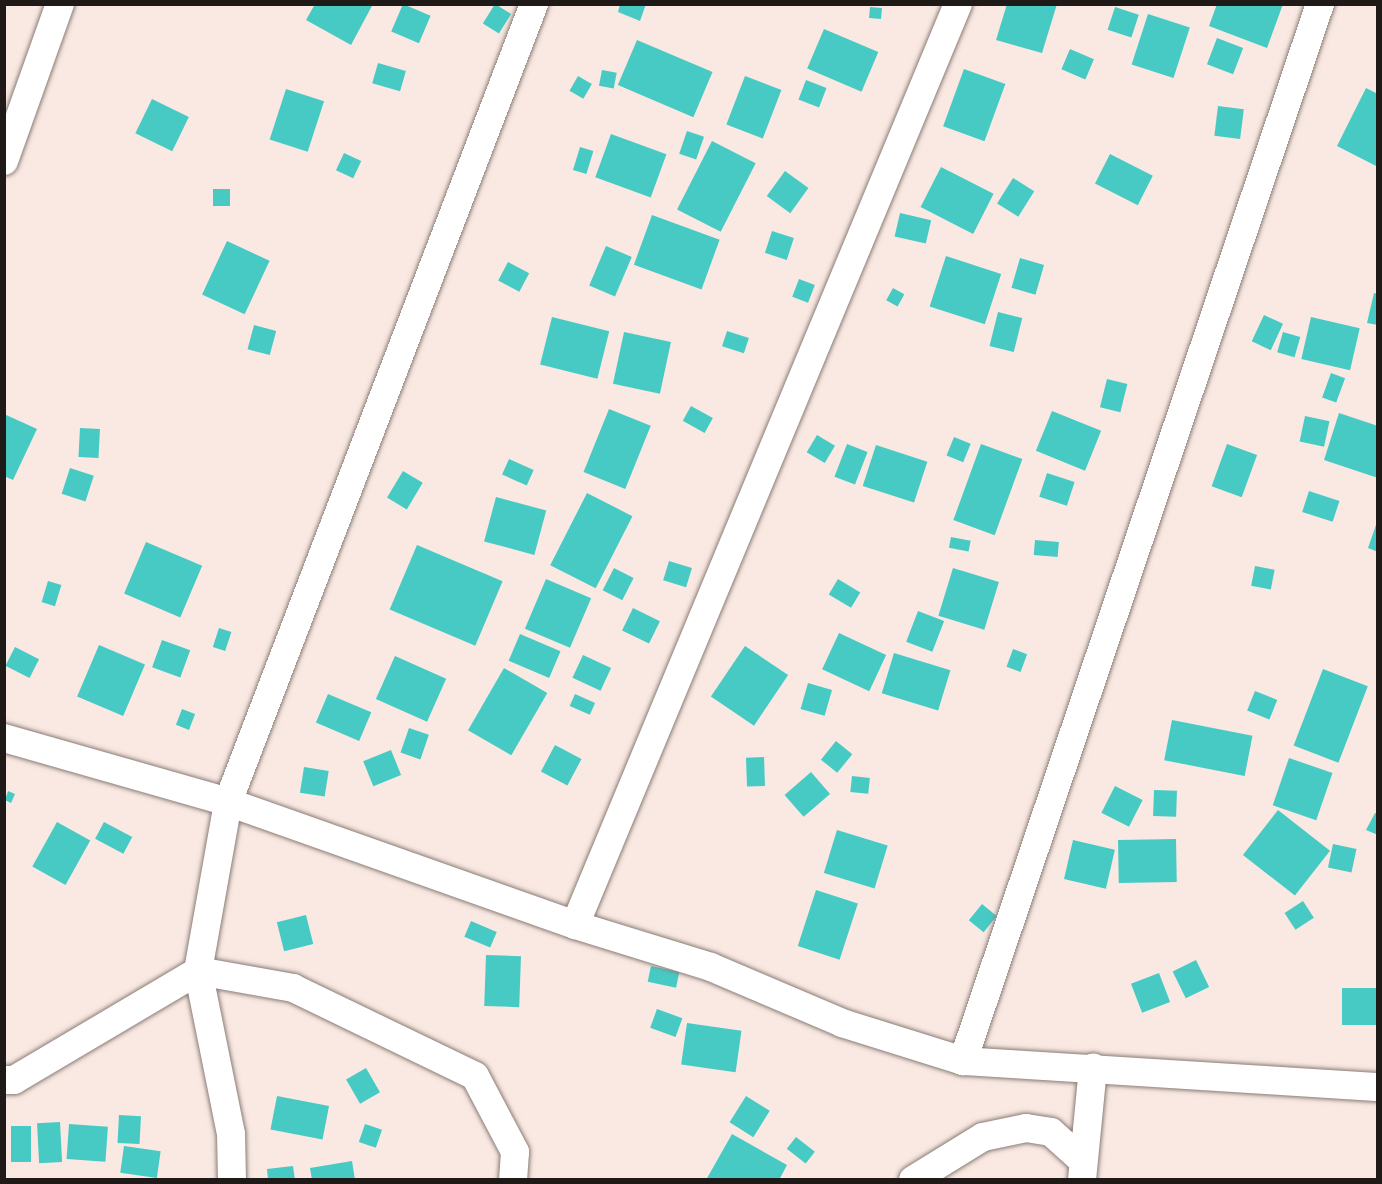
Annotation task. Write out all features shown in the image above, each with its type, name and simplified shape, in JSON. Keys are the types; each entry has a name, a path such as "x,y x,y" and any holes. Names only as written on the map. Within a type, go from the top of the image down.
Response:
{"street":[{"path":"4,161 60,4"},
{"path":"232,1179 231,1134 198,971 228,802 534,4"},
{"path":"575,925 958,4"},
{"path":"963,1060 1320,4"},
{"path":"4,738 228,802 575,925 711,966 842,1023 963,1060 1377,1087"},
{"path":"4,1080 24,1074 198,971 293,988 475,1076 515,1152 513,1179"},
{"path":"1082,1169 1093,1068"},
{"path":"913,1179 983,1137 1026,1128 1051,1132 1082,1169"}],"building":[{"path":"315,4 373,4 351,45 306,20"},
{"path":"403,4 431,16 419,43 391,32"},
{"path":"495,4 511,14 499,34 483,24"},
{"path":"620,4 646,4 640,21 618,12"},
{"path":"1007,4 1057,4 1042,53 996,40"},
{"path":"1217,4 1283,4 1267,48 1209,26"},
{"path":"870,7 882,8 881,19 869,18"},
{"path":"1115,7 1139,15 1131,38 1108,30"},
{"path":"1148,14 1190,28 1173,78 1132,64"},
{"path":"824,29 878,52 862,92 807,69"},
{"path":"1217,38 1243,48 1233,74 1207,64"},
{"path":"637,40 712,72 693,117 618,85"},
{"path":"1070,49 1094,59 1085,79 1061,69"},
{"path":"378,63 406,71 400,91 372,83"},
{"path":"964,69 1005,84 984,141 943,126"},
{"path":"602,70 617,73 614,89 599,86"},
{"path":"578,76 592,84 583,99 570,91"},
{"path":"745,76 781,90 763,139 726,125"},
{"path":"806,80 827,88 819,107 798,100"},
{"path":"1366,88 1378,94 1378,167 1337,146"},
{"path":"286,89 324,101 308,152 270,139"},
{"path":"152,99 189,117 172,151 135,133"},
{"path":"1218,106 1244,109 1240,139 1214,136"},
{"path":"687,131 704,137 696,160 679,154"},
{"path":"611,134 666,154 651,197 595,177"},
{"path":"712,141 756,163 721,232 677,210"},
{"path":"580,147 593,151 586,174 573,170"},
{"path":"344,153 361,161 353,178 336,170"},
{"path":"1110,154 1153,176 1138,205 1095,183"},
{"path":"941,167 994,194 973,234 921,207"},
{"path":"785,171 808,188 790,213 767,196"},
{"path":"1013,178 1034,191 1018,217 997,203"},
{"path":"213,189 230,189 230,206 213,206"},
{"path":"900,213 931,220 926,244 895,236"},
{"path":"652,215 720,240 702,289 634,265"},
{"path":"772,231 794,238 787,260 765,253"},
{"path":"227,241 270,261 245,314 202,294"},
{"path":"606,246 632,257 615,297 589,286"},
{"path":"946,256 1001,274 985,324 930,306"},
{"path":"1020,258 1044,265 1035,295 1011,288"},
{"path":"508,262 529,273 519,292 498,281"},
{"path":"799,279 815,285 808,303 792,297"},
{"path":"893,288 904,294 898,307 886,300"},
{"path":"1374,293 1378,294 1378,325 1367,323"},
{"path":"998,312 1022,318 1014,352 990,346"},
{"path":"1264,315 1283,324 1271,350 1252,341"},
{"path":"552,317 609,331 597,379 540,365"},
{"path":"1311,317 1360,328 1350,370 1301,359"},
{"path":"254,325 276,331 270,355 248,349"},
{"path":"727,331 749,338 744,353 722,346"},
{"path":"624,332 671,342 660,394 613,384"},
{"path":"1283,332 1300,337 1295,357 1277,352"},
{"path":"1331,373 1345,378 1336,403 1322,397"},
{"path":"1107,379 1127,384 1120,412 1100,407"},
{"path":"691,406 713,418 705,433 683,421"},
{"path":"609,409 651,426 625,489 584,472"},
{"path":"1052,411 1101,431 1085,471 1036,451"},
{"path":"1339,413 1378,426 1378,478 1324,460"},
{"path":"4,414 37,429 13,480 4,476"},
{"path":"1305,416 1329,421 1324,447 1300,441"},
{"path":"80,428 100,429 98,458 78,457"},
{"path":"817,435 835,446 825,463 807,452"},
{"path":"954,437 971,444 963,462 947,456"},
{"path":"847,444 868,452 855,485 834,477"},
{"path":"981,444 1022,459 995,535 953,520"},
{"path":"1227,444 1257,455 1242,497 1212,486"},
{"path":"876,445 927,462 914,503 863,486"},
{"path":"509,459 534,470 527,486 502,475"},
{"path":"70,468 94,476 85,501 62,494"},
{"path":"403,471 423,483 407,509 387,498"},
{"path":"1047,473 1075,482 1067,506 1039,497"},
{"path":"1309,491 1339,501 1333,522 1302,512"},
{"path":"587,493 632,516 596,588 550,565"},
{"path":"496,497 546,510 534,555 484,541"},
{"path":"1378,522 1378,552 1368,548"},
{"path":"951,537 971,541 969,552 949,548"},
{"path":"1035,540 1059,542 1058,557 1034,555"},
{"path":"146,542 202,566 180,617 124,594"},
{"path":"417,545 503,581 475,646 390,609"},
{"path":"669,561 692,568 686,587 663,580"},
{"path":"1255,566 1275,570 1271,589 1251,586"},
{"path":"614,568 634,578 622,600 603,590"},
{"path":"953,568 999,582 984,630 938,616"},
{"path":"546,579 591,598 570,648 525,629"},
{"path":"838,579 860,592 851,608 829,594"},
{"path":"48,581 61,585 55,606 42,602"},
{"path":"633,608 660,621 649,644 622,630"},
{"path":"918,611 944,621 932,652 906,642"},
{"path":"219,628 231,632 225,651 213,647"},
{"path":"839,633 886,655 869,691 822,669"},
{"path":"520,634 561,651 549,678 509,661"},
{"path":"162,640 190,650 180,678 152,667"},
{"path":"99,645 145,665 123,716 77,697"},
{"path":"745,646 788,675 754,726 711,697"},
{"path":"15,647 39,659 30,678 5,666"},
{"path":"1013,649 1027,654 1021,672 1007,667"},
{"path":"894,653 950,670 938,710 882,693"},
{"path":"583,655 611,668 601,691 572,678"},
{"path":"395,656 446,679 427,722 376,699"},
{"path":"504,668 547,693 511,755 468,730"},
{"path":"1323,669 1368,686 1338,763 1294,746"},
{"path":"808,683 832,690 825,716 801,709"},
{"path":"1255,691 1277,700 1269,719 1247,710"},
{"path":"328,694 371,712 359,741 316,723"},
{"path":"575,694 595,703 590,715 570,706"},
{"path":"182,709 195,714 189,730 176,725"},
{"path":"1172,720 1252,736 1245,776 1164,760"},
{"path":"409,728 429,735 420,759 401,753"},
{"path":"836,741 852,754 837,773 821,760"},
{"path":"555,745 581,759 567,786 541,771"},
{"path":"391,750 401,775 373,786 363,761"},
{"path":"764,757 765,786 747,787 746,758"},
{"path":"1289,758 1332,773 1316,820 1273,805"},
{"path":"304,767 329,771 325,797 300,793"},
{"path":"811,772 830,794 804,817 785,795"},
{"path":"852,776 870,778 868,794 850,792"},
{"path":"1115,786 1143,800 1129,827 1101,813"},
{"path":"1154,790 1177,791 1176,817 1153,816"},
{"path":"8,791 15,794 11,803 5,800"},
{"path":"1278,810 1330,851 1295,896 1243,855"},
{"path":"1375,813 1378,814 1378,835 1366,830"},
{"path":"57,822 90,840 66,885 32,867"},
{"path":"104,822 132,837 123,854 95,839"},
{"path":"837,830 888,845 875,889 824,873"},
{"path":"1176,839 1177,882 1119,883 1118,840"},
{"path":"1073,840 1115,850 1106,889 1064,879"},
{"path":"1333,844 1356,849 1351,872 1328,867"},
{"path":"816,890 858,904 840,960 798,946"},
{"path":"1303,901 1314,918 1295,930 1285,913"},
{"path":"982,904 997,916 984,932 969,920"},
{"path":"306,915 313,944 284,951 277,922"},
{"path":"471,921 497,932 490,948 464,937"},
{"path":"486,955 521,956 519,1007 484,1006"},
{"path":"1196,960 1209,987 1186,998 1173,971"},
{"path":"651,966 679,972 676,988 648,982"},
{"path":"1159,973 1170,1002 1142,1013 1131,984"},
{"path":"1342,988 1378,988 1378,1025 1342,1025"},
{"path":"657,1009 682,1018 676,1037 650,1028"},
{"path":"687,1023 741,1031 736,1072 681,1065"},
{"path":"366,1068 380,1092 360,1104 346,1080"},
{"path":"277,1096 329,1106 323,1139 271,1129"},
{"path":"746,1096 770,1111 753,1137 730,1122"},
{"path":"119,1115 141,1116 140,1144 118,1143"},
{"path":"60,1122 62,1162 39,1163 37,1123"},
{"path":"69,1124 108,1127 105,1162 67,1159"},
{"path":"365,1124 382,1130 376,1148 359,1142"},
{"path":"11,1126 31,1126 31,1162 11,1162"},
{"path":"732,1134 787,1165 779,1180 706,1180"},
{"path":"796,1137 815,1152 806,1164 787,1149"},
{"path":"124,1146 161,1151 157,1178 120,1173"},
{"path":"352,1161 355,1180 312,1180 310,1168"},
{"path":"293,1166 295,1180 268,1180 267,1169"}]}
